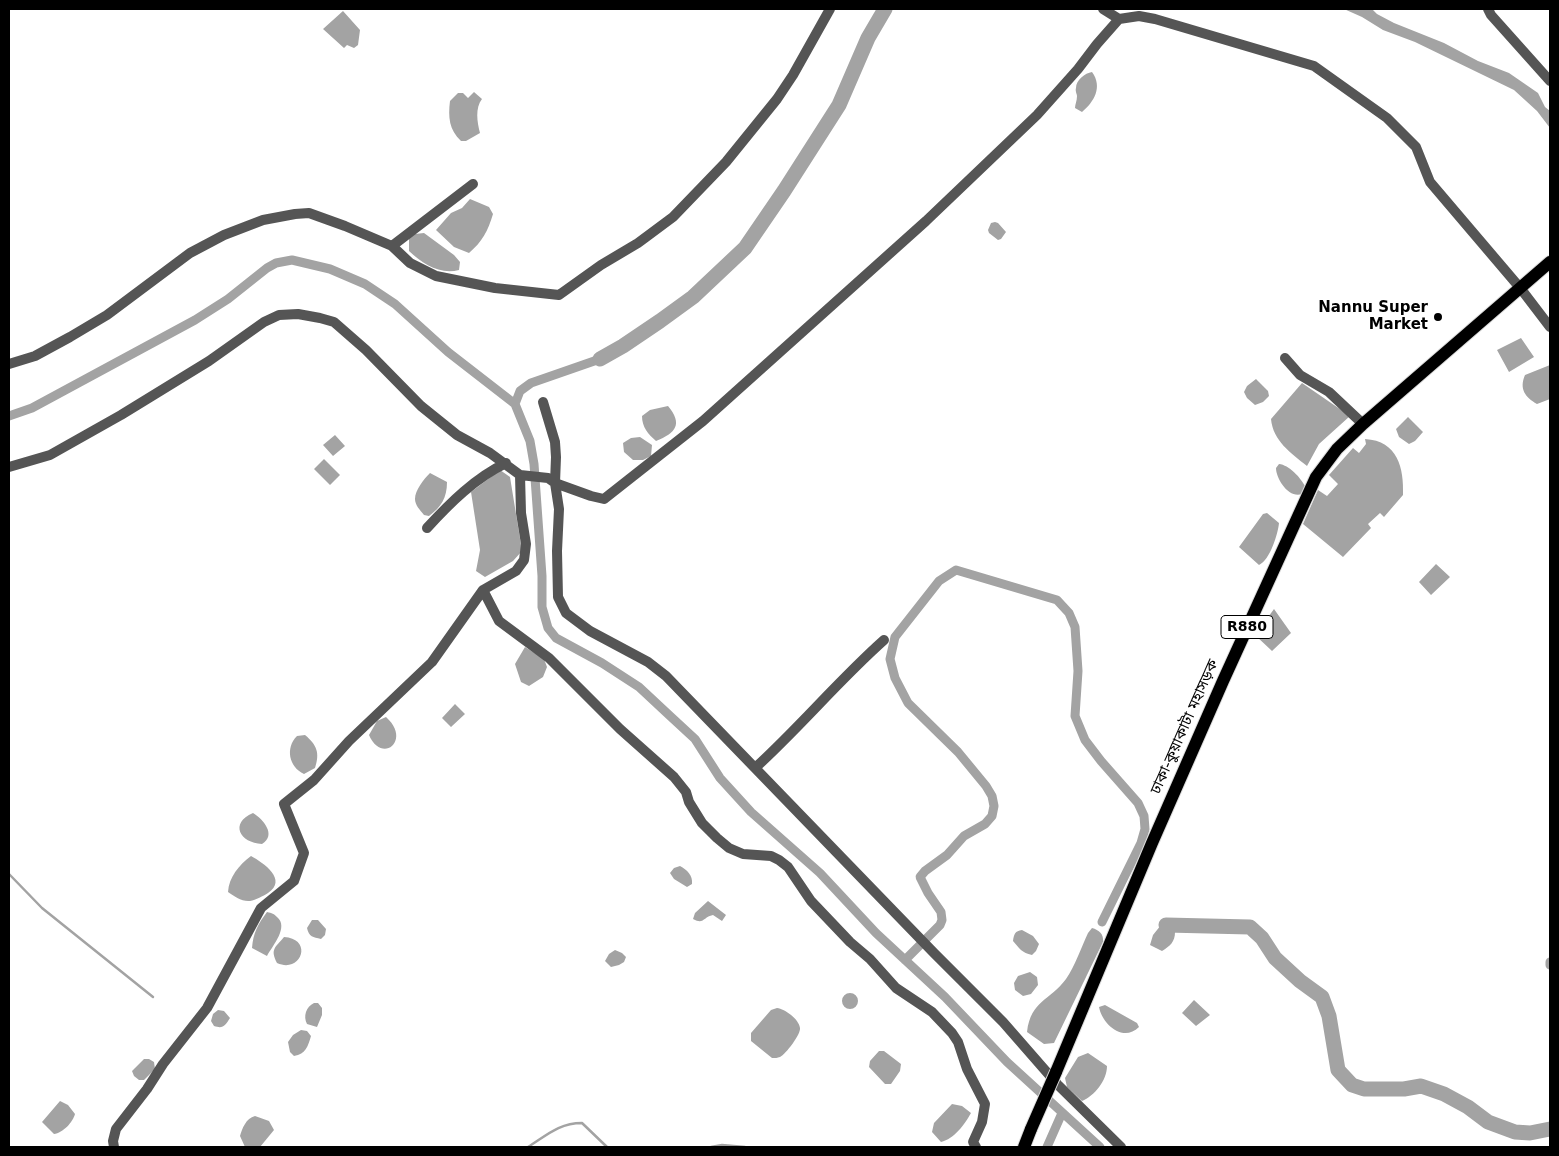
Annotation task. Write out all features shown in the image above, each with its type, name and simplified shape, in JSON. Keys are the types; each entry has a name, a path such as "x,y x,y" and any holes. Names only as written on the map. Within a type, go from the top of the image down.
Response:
{"main road":[{"name":"ঢাকা-কুয়াকাটা মহাসড়ক","path":"1024,1147 1156,834 1312,485 1331,456 1362,424 1550,262"}],"street":[{"path":"9,364 35,356 70,337 120,305 190,253 224,235 263,220 295,214 309,213 392,246 410,263 436,276 495,288 559,295 601,265 638,243 673,217 726,162 777,99 793,75 830,9"},
{"path":"1103,9 1120,20"},
{"path":"1488,9 1491,15 1550,81"},
{"path":"9,467 50,455 121,415 202,365 264,322 279,315 290,314 334,322 366,350 421,406 457,435 506,463 520,475 552,481 604,499 703,421 918,228 1036,115 1120,20 1139,16 1155,19 1314,66 1387,118 1416,147 1430,182 1550,327"},
{"path":"392,246 472,184"},
{"path":"1285,358 1300,375 1329,392 1362,424"},
{"path":"543,402 555,442 556,457 552,481 559,509 557,551 558,597 566,613 590,631 648,662 666,676 1003,1022 1058,1085 1121,1147"},
{"path":"427,528 449,504 466,490 491,471 506,463"},
{"path":"114,1147 113,1141 116,1130 163,1064 207,1008 261,908 294,881 304,853 284,804 314,780 349,741 432,662 483,590 516,571 524,560 526,544 521,513 520,475"},
{"path":"483,590 498,621 548,658 620,729 681,784 702,823 716,838 729,848 743,854 771,856 788,867 811,901 850,942 870,959 896,988 932,1012 952,1033 958,1042 967,1069 985,1104 982,1122 973,1142 976,1147"},
{"path":"755,768 853,668 884,640"}],"shaded area":[{"path":"1344,9 1372,9 1377,14 1394,23 1444,43 1478,61 1509,73 1538,93 1545,107 1550,111 1550,128 1537,111 1514,90 1415,42 1383,30"},
{"path":"343,11 360,30 358,45 354,48 347,45 344,48 323,29"},
{"path":"1092,72 1097,83 1096,94 1082,112 1075,108 1077,98 1076,85 1081,77"},
{"path":"474,92 482,99 477,120 480,133 466,141 461,141 450,123 450,101 458,93 463,93 468,98"},
{"path":"470,199 489,207 493,214 484,236 469,253 454,247 436,230 451,213 462,208"},
{"path":"995,222 1006,232 998,240 988,230 991,223"},
{"path":"424,233 454,255 460,262 459,270 439,270 420,260 409,251 409,238 415,234"},
{"path":"1521,338 1534,357 1509,372 1497,350"},
{"path":"1550,365 1550,399 1537,404 1524,392 1523,380 1525,375"},
{"path":"1256,379 1268,391 1269,396 1263,402 1255,405 1247,398 1244,392 1247,386"},
{"path":"1302,383 1350,416 1319,444 1307,466 1279,440 1272,427 1271,419"},
{"path":"668,406 675,418 675,427 668,435 656,441 646,430 642,416 650,410"},
{"path":"1408,417 1423,432 1415,441 1409,444 1399,437 1396,429"},
{"path":"335,435 345,446 333,456 323,445"},
{"path":"640,437 652,445 651,456 643,460 633,460 624,452 623,443 631,438"},
{"path":"1365,439 1376,441 1392,450 1400,466 1403,495 1384,517 1380,513 1368,524 1371,528 1343,557 1303,524 1318,490 1327,496 1338,484 1329,475 1353,448 1359,453 1366,444"},
{"path":"324,459 340,475 330,485 314,469"},
{"path":"1279,464 1290,469 1300,479 1305,486 1302,494 1292,494 1284,487 1278,477 1276,468"},
{"path":"500,470 510,477 522,551 513,561 485,577 476,571 480,550 471,492"},
{"path":"430,473 447,482 446,493 442,502 429,516 424,515 417,505 415,496 418,488"},
{"path":"1267,513 1279,523 1270,552 1267,558 1259,565 1239,547 1263,514"},
{"path":"1436,564 1450,577 1431,595 1419,582"},
{"path":"1274,609 1291,633 1272,651 1255,635"},
{"path":"525,647 544,659 547,667 543,677 529,686 521,682 515,664"},
{"path":"455,704 465,714 451,727 442,718"},
{"path":"386,717 396,734 392,746 387,749 375,744 369,735 377,721"},
{"path":"305,735 315,746 317,758 315,768 304,774 295,767 290,757 290,751 293,741 297,736"},
{"path":"253,813 267,827 268,836 262,844 248,840 240,832 241,822"},
{"path":"251,856 272,872 276,883 274,888 268,893 255,900 244,901 228,892 230,881 235,872"},
{"path":"680,866 692,878 692,884 687,887 674,879 670,873 674,868"},
{"path":"708,901 726,915 722,921 713,915 702,921 693,919 695,913"},
{"path":"267,912 273,914 280,921 281,931 267,956 252,948 256,929"},
{"path":"312,920 318,920 326,929 325,935 321,939 309,933 307,928"},
{"path":"1161,925 1168,926 1175,932 1172,943 1162,951 1150,945 1153,935"},
{"path":"1092,928 1100,933 1103,937 1103,942 1054,1043 1044,1044 1027,1032 1029,1021 1037,1007 1066,979"},
{"path":"1022,930 1033,936 1039,944 1032,955 1023,952 1013,941 1015,933"},
{"path":"284,937 299,943 301,949 301,955 298,960 292,964 277,963 274,955 274,949"},
{"path":"615,950 626,957 624,962 611,967 605,961 609,954"},
{"path":"1030,972 1037,977 1038,985 1031,994 1023,996 1015,990 1014,983 1018,976"},
{"path":"847,993 853,993 858,998 856,1007 847,1009 842,1004 842,998"},
{"path":"1194,1000 1210,1015 1196,1026 1182,1013"},
{"path":"314,1003 318,1003 322,1008 322,1015 317,1027 307,1024 305,1018 307,1009"},
{"path":"1105,1005 1137,1023 1139,1027 1126,1033 1114,1029 1104,1020 1101,1013 1099,1007"},
{"path":"777,1008 784,1010 797,1021 800,1031 786,1052 780,1057 772,1058 751,1041 751,1033 771,1010"},
{"path":"218,1010 224,1011 230,1018 222,1027 214,1026 211,1021 213,1014"},
{"path":"301,1030 307,1031 311,1036 304,1051 294,1056 290,1052 288,1042 293,1035"},
{"path":"879,1051 884,1051 901,1064 900,1071 891,1084 885,1084 869,1067 870,1061"},
{"path":"1088,1053 1107,1066 1105,1077 1099,1087 1091,1096 1082,1101 1067,1087 1065,1078 1078,1057"},
{"path":"144,1059 154,1062 155,1069 144,1080 139,1080 132,1071"},
{"path":"60,1101 68,1105 75,1114 67,1127 61,1132 54,1134 42,1122"},
{"path":"952,1104 962,1106 971,1113 955,1134 941,1142 932,1132 934,1123"},
{"path":"255,1116 269,1121 274,1130 260,1147 245,1147 240,1136 247,1121"}],"waterway":[{"path":"600,359 623,346 693,297 745,248 839,105 868,38 885,9"},
{"path":"9,416 32,408 195,320 228,299 267,268 276,263 292,260 330,269 365,284 395,304 448,352 515,404"},
{"path":"600,359 531,383 520,391 515,404 530,441 534,464 542,576 542,607 548,628 556,638 602,663 639,687 695,739 720,778 751,812 820,873 876,933 945,997 1007,1062 1100,1147"},
{"path":"905,960 940,925 942,920 941,912 920,877 947,855 964,836 985,824 992,816 994,806 992,796 986,786 958,752 908,703 895,678 890,659 895,637 939,581 956,570 1057,600 1069,613 1075,627 1078,671 1075,716 1085,740 1138,803 1144,816 1145,829 1141,843 1102,922"},
{"path":"9,874 42,908 153,997"},
{"path":"1166,925 1250,927 1262,938 1275,958 1300,981 1322,997 1329,1016 1338,1070 1352,1085 1364,1089 1404,1089 1421,1086 1444,1094 1468,1107 1488,1122 1515,1132 1530,1133 1550,1129"},
{"path":"1047,1147 1062,1113"},
{"path":"528,1147 560,1127 582,1123 607,1147"},
{"path":"711,1147 722,1145 745,1147"}],"place":[{"name":"Nannu Super Market","path":"1438,317"}]}
